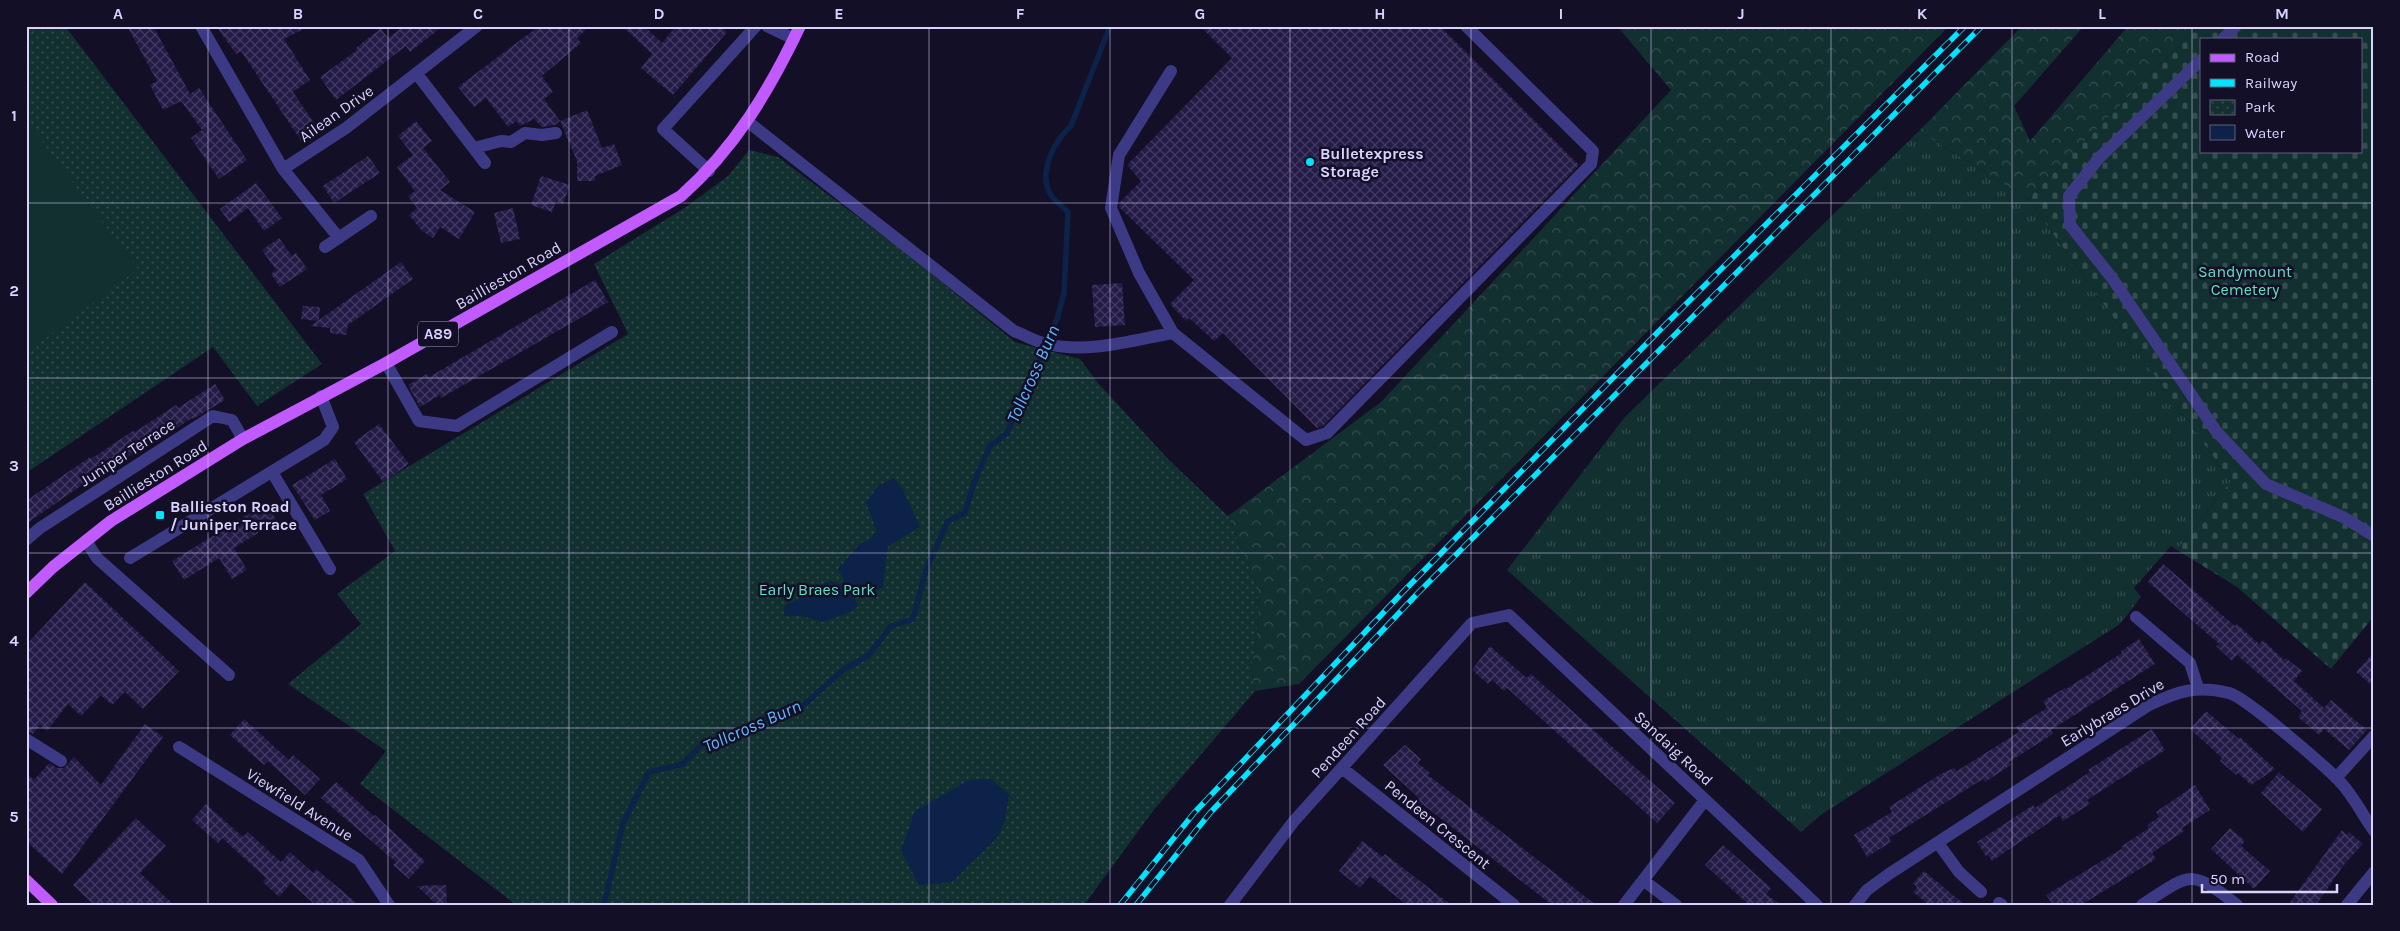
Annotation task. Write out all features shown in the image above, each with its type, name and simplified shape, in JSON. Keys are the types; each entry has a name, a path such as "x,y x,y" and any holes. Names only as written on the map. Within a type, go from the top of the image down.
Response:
{"main road":[{"name":"Baillieston Road","path":"26,593 53,568 111,521 243,439 386,363 681,196 709,171 735,140 780,67 800,26"},
{"path":"26,880 52,905"}],"street":[{"path":"201,26 283,169 339,238"},
{"name":"Ailean Drive","path":"283,169 346,128 476,26"},
{"path":"709,171 664,129 756,26"},
{"path":"766,26 794,39"},
{"path":"1170,71 1119,155 1111,208 1139,273 1174,333 1306,440 1327,433 1591,164 1593,151 1466,26"},
{"path":"2224,38 2236,26"},
{"path":"2200,61 2093,166 2069,196 2070,225 2112,278 2216,431 2266,484 2343,516 2374,536"},
{"path":"417,74 485,163"},
{"path":"747,121 1014,331 1045,344 1072,348 1099,346 1174,333"},
{"path":"474,148 501,141 511,142 525,133 542,135 556,133"},
{"path":"325,247 371,216"},
{"path":"386,363 419,421 457,426 612,332"},
{"path":"130,558 324,440 333,427 321,396"},
{"name":"Juniper Terrace","path":"26,540 40,528 213,416 232,420 243,439"},
{"path":"272,472 330,569"},
{"path":"86,541 97,558 229,675"},
{"name":"Pendeen Road","path":"1230,905 1294,821 1472,623 1509,615"},
{"name":"Sandaig Road","path":"1509,615 1817,905"},
{"path":"2136,618 2190,663 2198,688"},
{"name":"Earlybraes Drive","path":"1855,905 1867,890 1888,874 2149,705 2175,692 2198,688 2232,693 2267,719 2342,784 2374,831"},
{"path":"2336,778 2374,736"},
{"path":"26,739 61,761"},
{"name":"Viewfield Avenue","path":"179,746 359,860 389,905"},
{"name":"Pendeen Crescent","path":"1342,768 1514,905"},
{"path":"1624,905 1705,800"},
{"path":"1938,842 1959,872 1981,892"},
{"path":"2347,905 2374,872"},
{"path":"2142,905 2181,880 2197,878 2210,884 2237,905"},
{"path":"1643,880 1676,905"}],"green space":[{"path":"26,26 65,26 322,364 257,406 213,347 26,473"},
{"path":"1617,26 1949,26 1299,684 1255,691 1251,669 1257,635 1258,587 1228,516 1381,402 1671,90"},
{"path":"2022,26 2084,26 2014,106 2030,141 2128,26 2198,26 2028,199 1919,131"},
{"name":"Sandymount Cemetery","path":"2198,26 2374,26 2374,616 2331,669 2237,587 2177,550 2231,481 2028,199"},
{"path":"26,120 138,269 26,353"},
{"path":"1919,131 2028,199 2231,481 2177,550 2171,546 2134,588 2141,597 2120,624 1822,814 1801,832 1507,570 1625,417"},
{"name":"Early Braes Park","path":"749,150 778,157 906,253 1015,342 1080,359 1098,383 1169,460 1228,516 1258,587 1257,635 1251,669 1255,691 1153,811 1084,905 516,905 360,784 386,751 288,684 361,624 337,594 395,551 363,494 628,334 594,264 686,207 728,176"}],"water":[{"path":"894,478 904,492 920,527 888,546 883,587 871,593 856,586 850,593 858,606 853,611 823,622 802,616 784,616 785,605 802,598 808,589 831,581 840,584 845,580 838,569 861,543 871,538 877,531 866,503 878,486"},
{"path":"991,779 1009,795 1005,820 998,837 952,882 919,885 901,851 915,811 969,780"}],"building":[{"path":"127,26 153,26 190,94 199,88 247,160 219,179 191,138 202,130 181,101 163,110 150,85 157,81"},
{"path":"216,26 309,26 284,39 310,80 293,92 319,130 302,142 241,51 236,54"},
{"path":"404,26 443,26 410,52 406,46 336,100 320,77 356,51 356,48 381,28 388,38"},
{"path":"539,26 590,26 577,38 581,43 542,76 553,92 544,99 560,121 555,125 542,127 534,119 520,126 517,121 508,127 486,98 474,107 458,87"},
{"path":"622,26 644,26 662,43 676,26 720,26 727,32 673,95 641,68 652,54"},
{"path":"1200,26 1440,26 1579,165 1323,426 1317,428 1223,333 1214,341 1189,318 1186,321 1170,304 1194,280 1119,207 1120,202 1141,181 1127,165 1232,58"},
{"path":"587,110 602,148 614,144 622,165 595,176 595,181 577,181 577,161 560,121"},
{"path":"416,121 432,141 423,148 450,182 440,190 475,212 459,239 440,227 433,238 422,231 409,215 417,208 408,196 415,191 397,167 413,155 398,136"},
{"path":"368,156 380,173 334,203 323,186"},
{"path":"541,176 570,185 563,204 556,201 552,212 531,205"},
{"path":"256,183 282,218 264,231 248,208 229,222 220,209"},
{"path":"513,208 520,239 501,243 494,213"},
{"path":"279,238 292,256 296,253 307,269 280,287 271,274 276,270 262,250"},
{"path":"401,262 413,279 348,325 346,335 330,333 330,328 311,326 317,321 301,319 303,306 320,307 319,320"},
{"path":"595,280 608,302 441,398 440,395 420,407 408,385 427,374 429,377"},
{"path":"1122,283 1125,325 1095,327 1092,285"},
{"path":"215,384 225,400 192,418 155,442 154,440 113,467 111,465 26,524 26,501 90,457 91,459 134,430 135,432 176,405 178,408"},
{"path":"379,424 409,464 383,482 354,442"},
{"path":"335,459 347,479 321,495 330,511 315,520 292,485"},
{"path":"266,503 277,521 234,548 247,570 232,579 219,558 184,580 172,561"},
{"path":"2163,564 2235,626 2237,624 2259,644 2263,640 2284,660 2286,658 2302,671 2294,681 2324,708 2331,700 2367,730 2349,750 2324,729 2319,735 2298,717 2302,711 2237,655 2232,661 2216,646 2219,644 2148,582"},
{"path":"85,582 179,671 143,709 125,692 112,705 101,695 81,716 68,704 47,731 40,725 33,734 26,731 26,645"},
{"path":"2139,639 2155,664 2051,730 2053,734 2009,762 2011,765 1985,782 1983,779 1889,838 1891,842 1867,857 1854,835 1892,812 1889,807 1941,774 1954,768 1957,771 2019,732 2016,727 2047,708 2043,701 2066,689 2122,653 2121,651"},
{"path":"1490,646 1527,678 1531,674 1675,803 1657,823 1507,688 1504,691 1492,680 1488,684 1472,670"},
{"path":"2374,652 2374,687 2356,672"},
{"path":"2206,711 2239,739 2240,737 2275,769 2251,785 2238,773 2236,775 2220,761 2222,758 2190,729"},
{"path":"244,719 289,760 293,755 320,779 305,795 268,761 264,765 230,735"},
{"path":"145,724 163,737 62,874 26,841 26,773 34,780 49,763 57,768 64,768 74,757 101,785"},
{"path":"2152,729 2165,750 2087,800 2090,804 2063,821 2060,815 1992,861 1988,855 1986,856 1977,842 2033,805 2035,808 2090,772 2088,770"},
{"path":"1405,745 1421,759 1418,763 1430,773 1428,775 1596,905 1552,905 1417,800 1419,798 1383,765"},
{"path":"2279,772 2322,809 2303,832 2261,793"},
{"path":"336,782 425,861 409,879 393,865 396,862 321,798"},
{"path":"2195,785 2210,810 2182,828 2184,831 2152,853 2156,859 2081,905 2053,905 2046,895 2123,848 2122,846 2149,828 2147,825 2159,817 2156,812"},
{"path":"206,804 243,837 248,832 281,862 290,852 313,873 316,869 359,905 315,905 291,883 279,897 263,882 266,878 222,838 218,843 192,820"},
{"path":"136,818 166,846 140,873 174,905 94,905 73,885"},
{"path":"2230,828 2245,841 2241,846 2270,871 2254,889 2211,849"},
{"path":"2342,830 2347,835 2349,832 2363,844 2343,866 2316,905 2288,905"},
{"path":"1362,841 1383,857 1385,854 1451,905 1407,905 1370,876 1360,888 1339,871"},
{"path":"1723,845 1771,888 1766,894 1781,905 1749,905 1705,865"},
{"path":"1924,871 1965,905 1929,905 1913,892 1917,887 1913,883"},
{"path":"446,885 447,905 437,905 417,886"}],"waterway":[{"name":"Tollcross Burn","path":"604,905 623,823 649,772 683,764 702,744 747,728 773,714 799,709 844,669 869,655 891,626 913,619 926,570 948,521 965,513 973,485 990,446 1007,433 1057,319 1064,293 1068,212 1050,195 1046,183 1047,165 1054,147 1071,126 1110,26"}],"railway":[{"path":"1120,905 1194,813 1401,594 1658,332 1965,26"},
{"path":"1136,905 1210,813 1417,594 1982,26"}],"place":[{"name":"Bulletexpress Storage","path":"1310,162"},
{"name":"Ballieston Road / Juniper Terrace","path":"160,515"}]}
